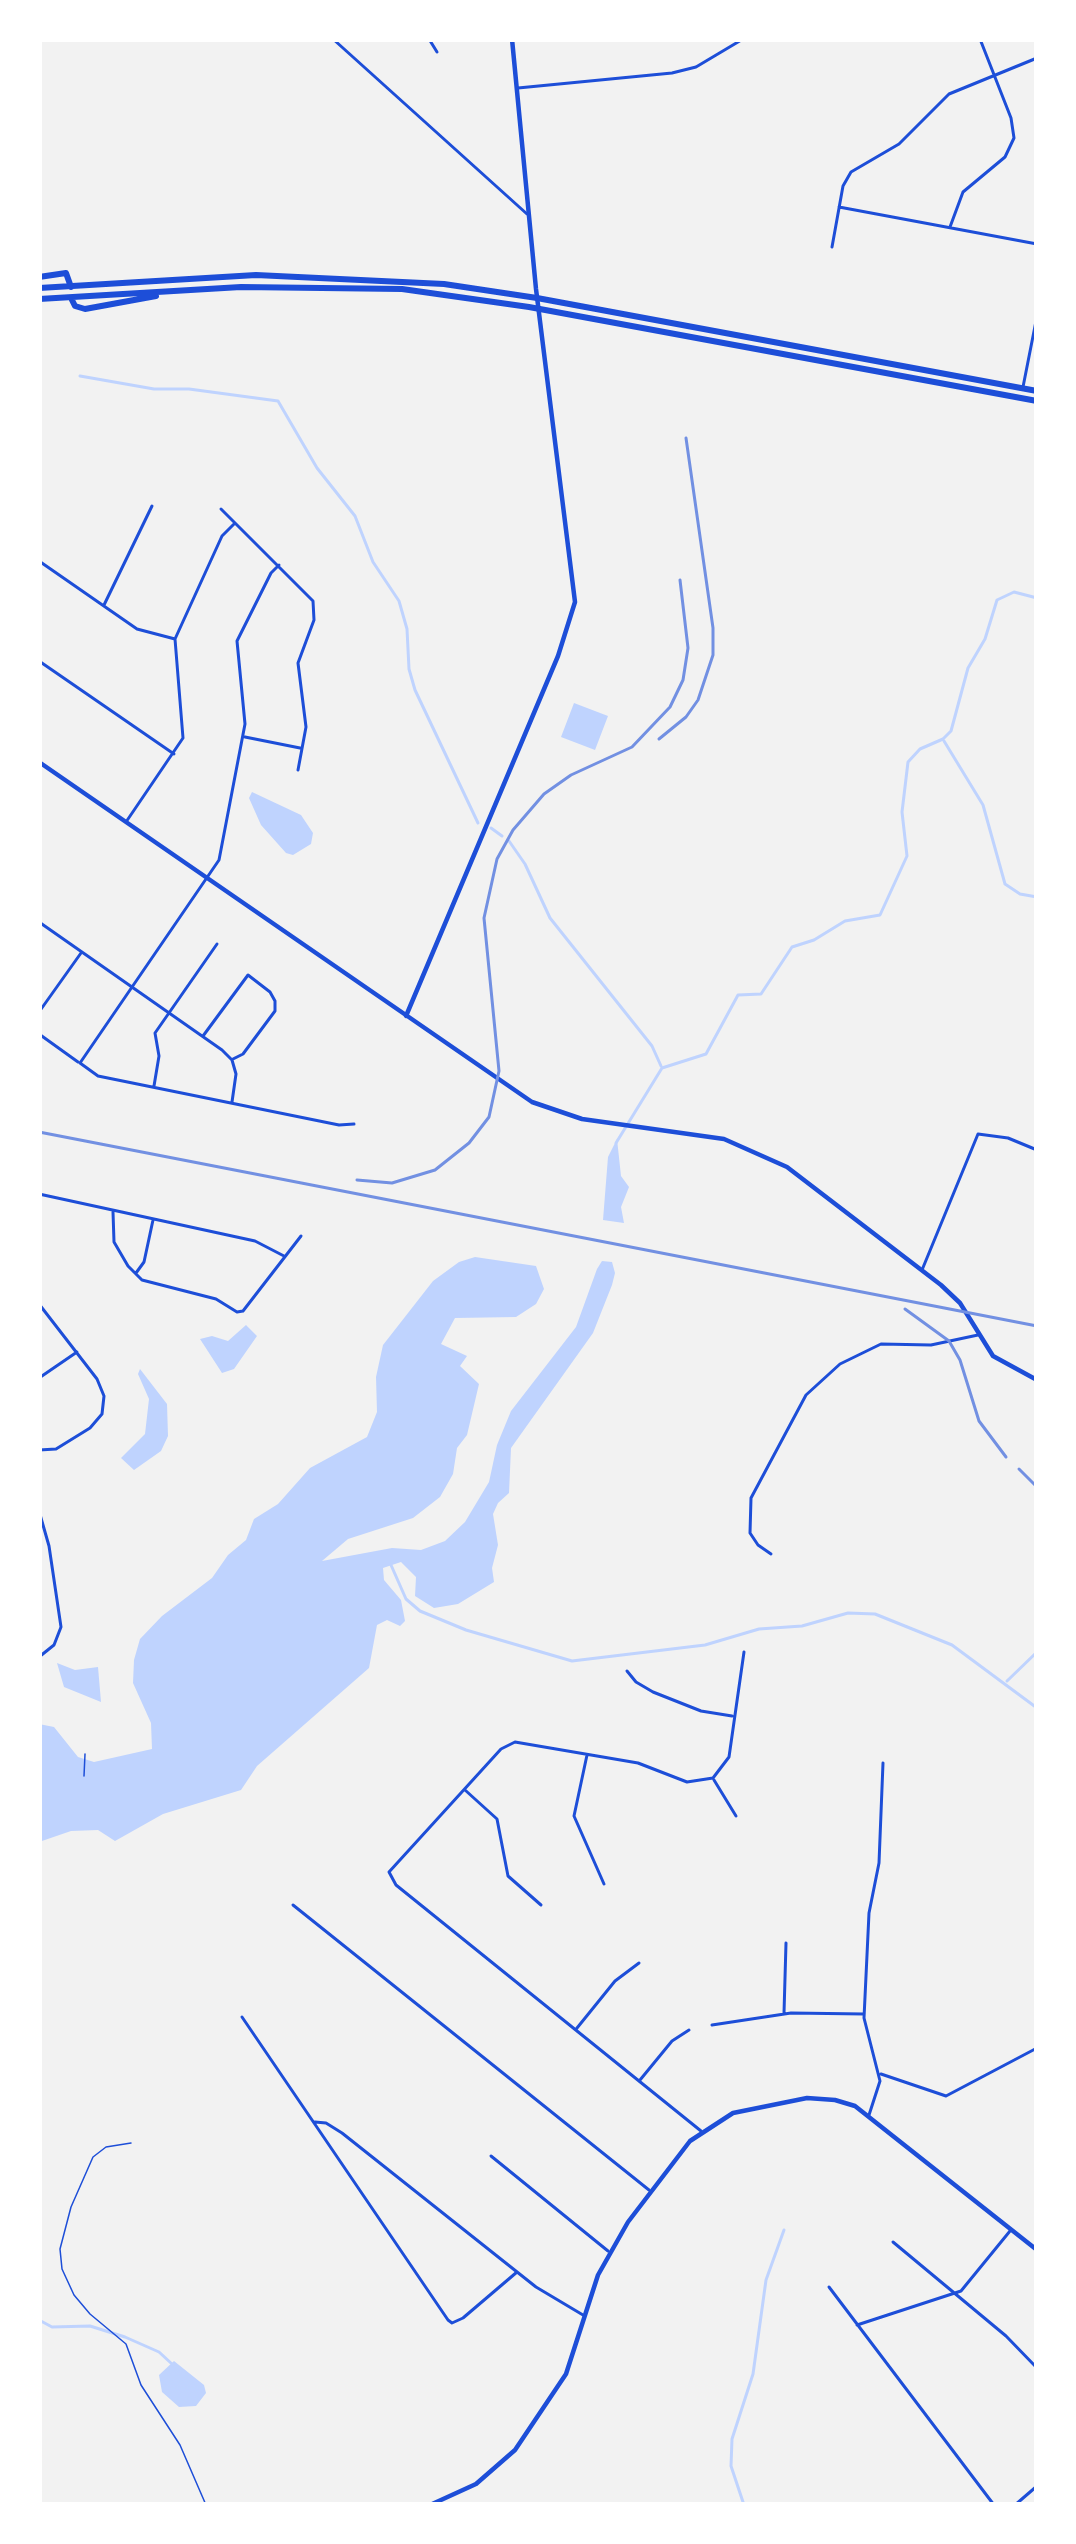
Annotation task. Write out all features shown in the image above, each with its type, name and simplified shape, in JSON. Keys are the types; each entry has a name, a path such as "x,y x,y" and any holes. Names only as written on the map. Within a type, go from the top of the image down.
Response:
{"main road":[{"path":"39,277 66,273 71,286"},
{"path":"39,288 240,275 432,283 537,298 1037,391"},
{"path":"39,299 71,298 75,306 86,309 189,290 310,286 402,290 538,308 1037,401"}],"street":[{"path":"332,39 514,207 529,215"},
{"path":"429,39 437,52"},
{"path":"406,1018 559,656 574,610 575,580 538,308 512,39"},
{"path":"516,88 671,73 696,67 743,39"},
{"path":"950,227 963,192 1003,159 1012,144 1013,127 980,39"},
{"path":"832,247 846,180 856,168 898,145 949,94 1037,58"},
{"path":"839,207 1037,244"},
{"path":"310,275 310,286"},
{"path":"71,286 71,298"},
{"path":"1023,389 1037,316"},
{"path":"104,606 152,506"},
{"path":"220,509 309,592 315,610 298,663 306,727 298,770"},
{"path":"126,822 174,754 185,728 175,639 222,536 235,523"},
{"path":"39,561 146,634 175,639"},
{"path":"80,1063 219,860 245,717 238,641 279,565"},
{"path":"39,661 174,754"},
{"path":"243,737 302,748"},
{"path":"39,762 532,1102 571,1117 724,1139 775,1160 955,1297 994,1356 1037,1380"},
{"path":"39,922 232,1060 236,1074 232,1103"},
{"path":"154,1088 159,1056 155,1033 217,944"},
{"path":"39,1012 82,952"},
{"path":"202,1036 248,975 270,992 274,1011 243,1054 232,1060"},
{"path":"39,1034 98,1076 339,1125 354,1124"},
{"path":"922,1270 978,1134 1008,1138 1037,1150"},
{"path":"39,1194 255,1241 284,1256"},
{"path":"113,1212 115,1242 135,1274 150,1284 216,1299 237,1312 243,1311 301,1237"},
{"path":"135,1274 145,1262 153,1220"},
{"path":"39,1304 101,1385 104,1396 95,1424 56,1449 39,1450"},
{"path":"771,1554 750,1532 751,1498 806,1395 840,1364 881,1344 931,1345 977,1335"},
{"path":"39,1378 77,1352"},
{"path":"39,1511 61,1627 57,1640 39,1657"},
{"path":"701,2131 388,1876 390,1868 501,1749 515,1742 638,1763 687,1782 713,1778 729,1757 744,1652"},
{"path":"627,1671 653,1692 701,1712 734,1716"},
{"path":"587,1753 574,1816 604,1884"},
{"path":"869,2115 880,2074 864,2014 883,1763"},
{"path":"713,1778 736,1816"},
{"path":"464,1789 496,1819 508,1876 541,1905"},
{"path":"293,1905 649,2190"},
{"path":"784,2014 786,1942"},
{"path":"576,2029 615,1981 639,1963"},
{"path":"712,2025 784,2014 864,2014"},
{"path":"242,2017 452,2323 517,2272"},
{"path":"640,2080 672,2041 689,2030"},
{"path":"880,2074 946,2096 1037,2048"},
{"path":"430,2505 491,2474 517,2447 566,2374 609,2252 649,2190 701,2131 744,2110 807,2098 836,2099 869,2115 1037,2249"},
{"path":"314,2122 329,2124 517,2272 584,2316"},
{"path":"491,2156 609,2252"},
{"path":"857,2325 963,2289 1012,2230"},
{"path":"893,2242 1006,2336 1037,2368"},
{"path":"829,2287 994,2505"},
{"path":"1016,2504 1037,2486"}],"path":[{"path":"84,1776 85,1754"},
{"path":"131,2143 106,2146 93,2157 71,2207 61,2248 62,2269 90,2314 127,2344 141,2385 180,2444 206,2505"}],"water":[{"path":"574,703 608,716 595,750 561,737"},
{"path":"252,792 301,815 313,833 311,844 293,855 286,853 261,825 249,798"},
{"path":"617,1139 621,1176 629,1187 621,1207 624,1223 603,1220 608,1157"},
{"path":"475,1257 536,1266 544,1289 536,1304 516,1317 455,1318 441,1344 467,1356 460,1366 479,1384 453,1474 440,1497 413,1518 348,1539 322,1561 392,1548 421,1550 445,1541 465,1522 489,1482 511,1411 576,1327 602,1261 612,1262 612,1285 593,1333 511,1448 509,1493 493,1514 498,1545 494,1582 458,1604 434,1608 415,1596 416,1577 401,1562 383,1568 384,1580 401,1600 405,1621 400,1626 387,1620 377,1625 369,1668 257,1766 241,1790 163,1814 115,1841 98,1830 71,1831 39,1842 39,1724 54,1727 78,1757 94,1762 152,1749 151,1723 133,1683 140,1639 212,1578 246,1540 254,1519 278,1504 310,1468 367,1437 377,1412 376,1377 383,1345 433,1281"},
{"path":"246,1325 257,1336 234,1369 222,1373 200,1339 212,1336 228,1341"},
{"path":"140,1369 167,1404 168,1436 161,1451 134,1470 121,1458 145,1434 149,1399"},
{"path":"57,1663 75,1670 98,1667 101,1702 64,1687"},
{"path":"174,2361 204,2385 206,2393 196,2406 179,2407 162,2392 159,2375"}],"waterway":[{"path":"80,376 154,389 278,401 317,468 355,516 373,562 399,601 415,690 478,823"},
{"path":"616,1143 662,1068 706,1054 738,995 761,994 792,947 845,921 880,915 907,856 902,812 908,762 951,731 968,668 985,639 997,600 1014,592 1037,598"},
{"path":"944,741 983,805 1005,884 1020,894 1037,897"},
{"path":"491,828 502,836"},
{"path":"509,841 550,918 652,1046 661,1066"},
{"path":"391,1565 406,1599 420,1611 466,1630 572,1661 705,1645 759,1629 802,1626 848,1613 875,1614 952,1645 1037,1708"},
{"path":"1007,1681 1037,1652"},
{"path":"744,2505 731,2466 732,2439 753,2374 766,2280 784,2230"},
{"path":"39,2320 52,2327 90,2326 125,2337 159,2352 172,2364"}],"railway":[{"path":"659,739 698,700 713,655 686,438"},
{"path":"357,1180 392,1183 435,1170 469,1143 489,1117 499,1071 484,918 497,859 513,830 544,794 571,775 632,747 670,707 683,680 688,648 680,580"},
{"path":"39,1132 1037,1326"},
{"path":"905,1309 949,1341 960,1360 979,1421 1006,1457"},
{"path":"1019,1469 1037,1487"}]}
